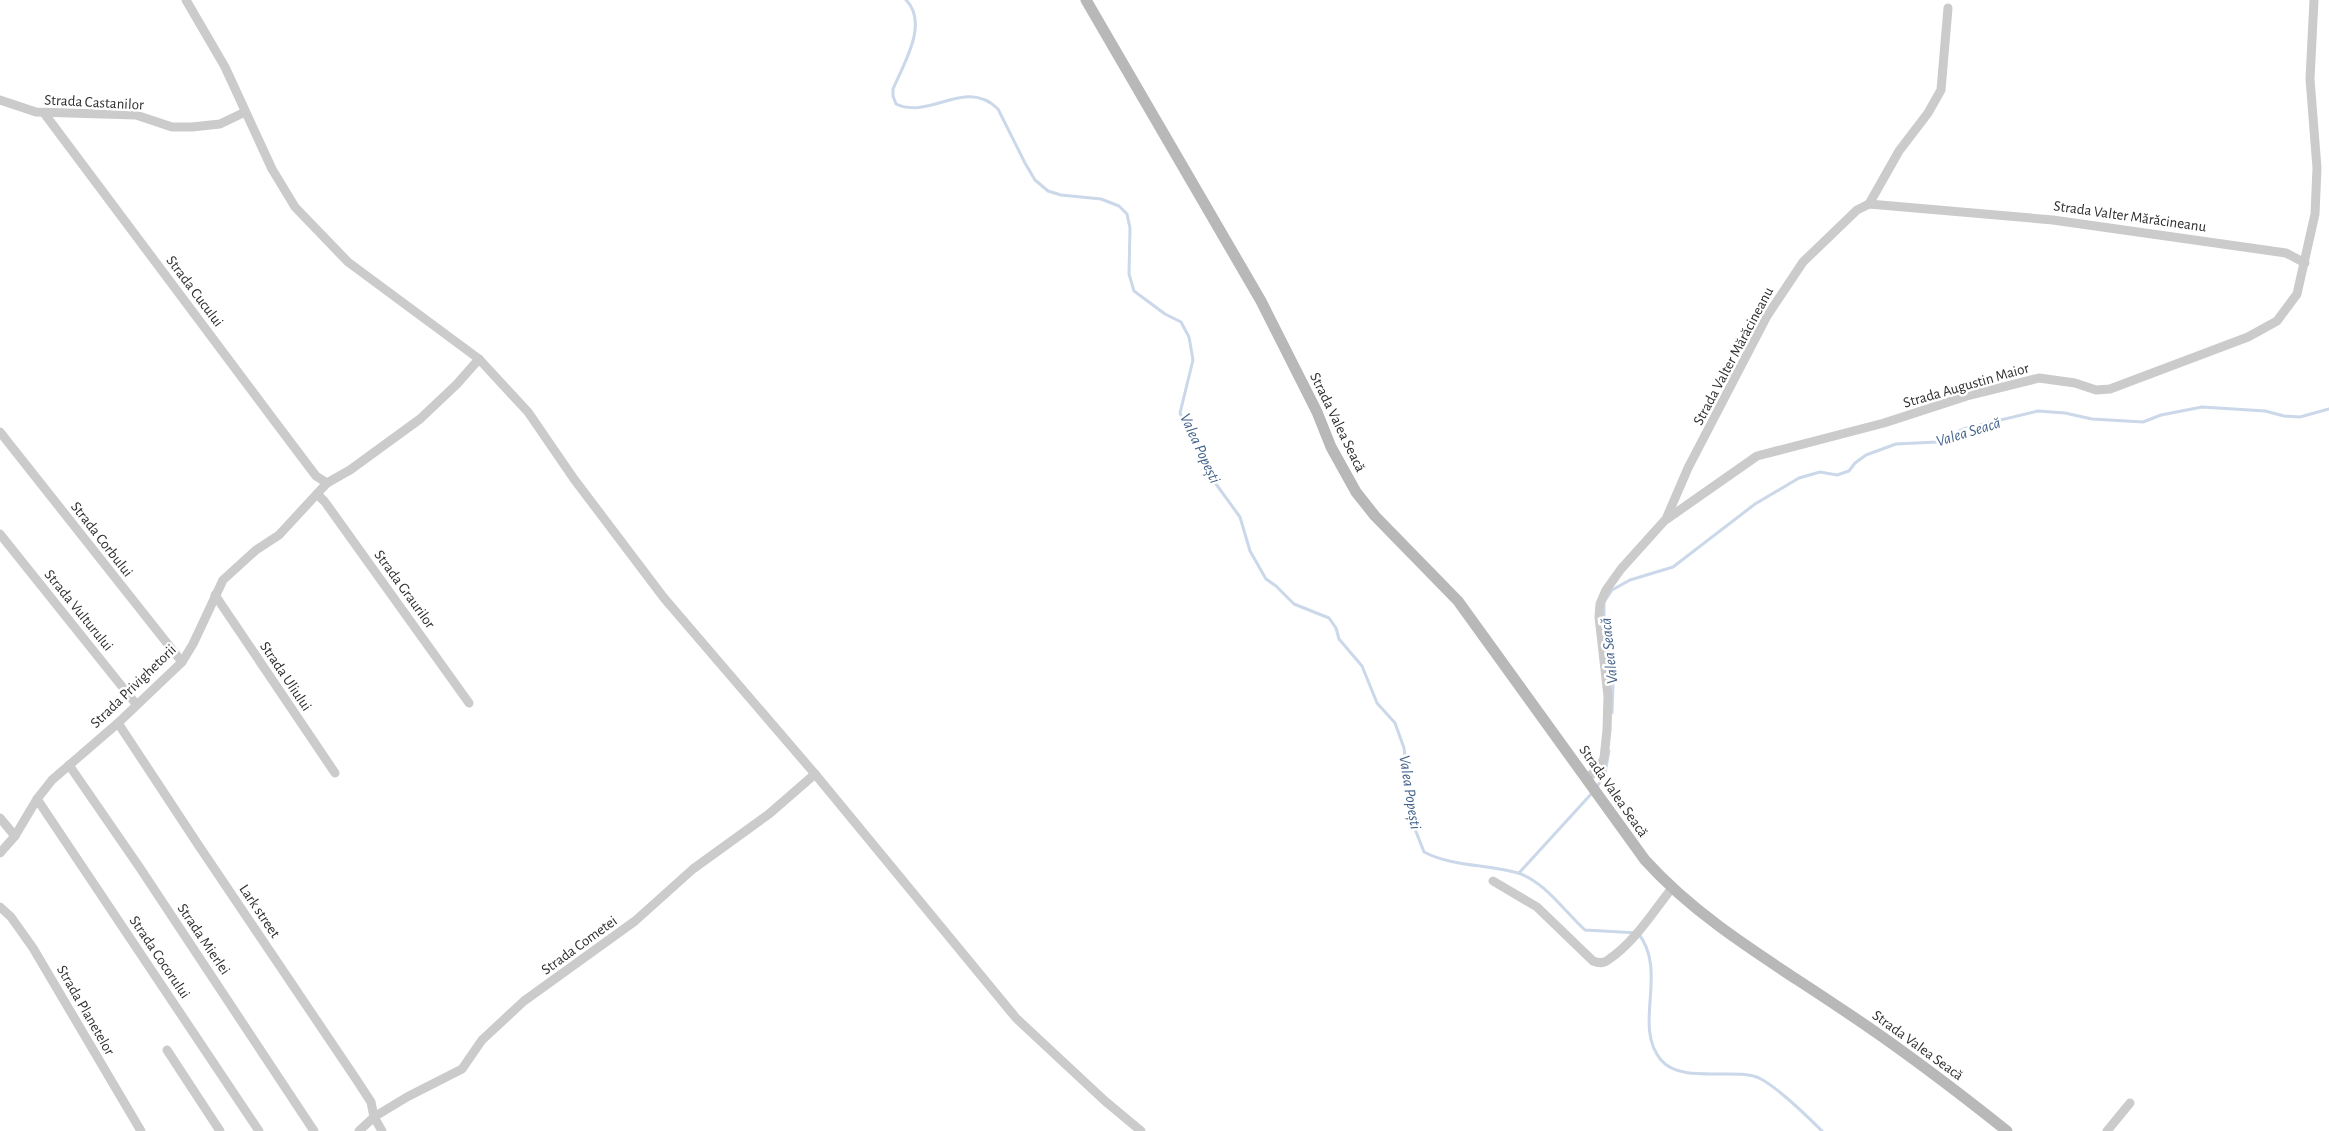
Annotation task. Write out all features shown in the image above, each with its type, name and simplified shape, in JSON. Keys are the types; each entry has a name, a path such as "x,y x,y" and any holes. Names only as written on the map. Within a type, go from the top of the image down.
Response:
{"main road":[{"name":"Strada Valea Seacă","path":"1086,0 1228,242 1298,372 1331,447 1356,492 1375,516 1458,601 1645,860 1672,888 1715,924 1884,1037 2007,1131"}],"street":[{"path":"186,0 225,67 272,169 295,207 348,262 479,359 528,412 574,479 664,598 815,774 1016,1018 1105,1102 1140,1131"},
{"name":"Strada Augustin Maior","path":"1666,519 1757,456 1884,423 1967,396 2039,378 2076,384 2096,390 2110,389 2248,337 2277,321 2297,294 2315,214 2317,168 2310,79 2314,0"},
{"path":"1869,204 1899,151 1928,113 1941,90 1948,8"},
{"name":"Strada Castanilor","path":"0,100 30,111 44,113 136,115 164,125 192,127 220,124 245,112"},
{"name":"Strada Cucului","path":"44,113 272,419 316,476 327,483"},
{"name":"Strada Valter Mărăcineanu","path":"1589,780 1601,766 1607,730 1608,696 1599,617 1600,604 1606,590 1621,569 1666,519 1688,468 1767,316 1803,262 1857,210 1869,204 2053,220 2180,236 2286,253 2305,263"},
{"name":"Strada Privighetorii","path":"0,853 15,836 37,799 52,780 182,662 193,644 215,595 224,580 239,564 279,535 327,483 350,470 420,419 457,384 479,359"},
{"name":"Strada Corbului","path":"0,432 182,662"},
{"name":"Strada Graurilor","path":"316,494 325,502 469,703"},
{"name":"Strada Vulturului","path":"0,534 136,704"},
{"name":"Strada Uliului","path":"215,595 335,773"},
{"name":"Lark street","path":"118,722 191,835 371,1102 374,1117 382,1131"},
{"name":"Strada Mierlei","path":"69,765 146,876 314,1131"},
{"name":"Strada Cometei","path":"359,1131 374,1117 419,1090 462,1069 482,1040 524,1001 635,921 693,869 754,826 815,774"},
{"name":"Strada Cocorului","path":"37,799 258,1131"},
{"path":"0,818 15,836"},
{"path":"1493,880 1537,907 1593,961 1598,963 1608,961 1641,928 1672,888"},
{"name":"Strada Planetelor","path":"0,907 11,917 33,948 141,1131"},
{"path":"167,1050 220,1131"},
{"path":"2107,1131 2130,1103"}],"waterway":[{"name":"Valea Popești","path":"906,0 912,9 915,31 908,55 893,89 896,104 922,107 961,98 973,97 986,100 998,109 1035,180 1048,191 1061,195 1101,199 1119,206 1127,214 1130,228 1129,274 1134,291 1165,314 1181,322 1189,337 1193,360 1180,413 1200,447 1208,473 1240,517 1250,551 1266,579 1294,604 1329,618 1336,628 1339,639 1362,666 1377,703 1395,723 1404,748 1413,824 1424,852 1458,863 1506,870 1528,877 1554,898 1585,930 1638,933 1647,948 1651,964 1650,1031 1653,1046 1661,1060 1670,1067 1682,1072 1751,1075 1761,1079 1784,1096 1822,1131"},
{"name":"Valea Seacă","path":"1612,713 1613,684 1604,615 1604,602 1612,590 1630,580 1673,567 1755,504 1799,478 1820,472 1837,475 1849,471 1855,463 1866,455 1896,444 1937,442 1963,429 2038,411 2065,413 2092,419 2143,422 2161,415 2202,407 2265,411 2284,416 2300,417 2329,409"},
{"name":"Valea Seacă","path":"1597,787 1605,773 1609,751"},
{"name":"Valea Seacă","path":"1519,873 1593,792"}]}
